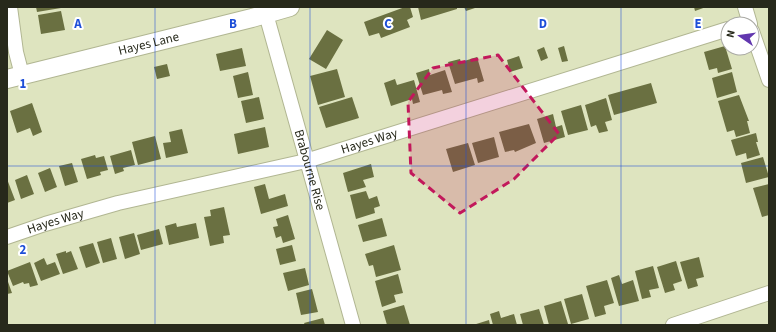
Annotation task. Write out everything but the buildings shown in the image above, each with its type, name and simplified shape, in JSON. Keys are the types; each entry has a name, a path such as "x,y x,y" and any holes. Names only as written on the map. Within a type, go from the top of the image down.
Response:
{"main road":[{"name":"Hayes Lane","path":"15,77 256,13 290,7"}],"street":[{"path":"10,7 16,52 15,77"},
{"name":"Brabourne Rise","path":"256,13 306,161 353,325"},
{"name":"Hayes Way","path":"7,237 45,224 118,203 306,161 720,32"},
{"path":"760,55 769,80"},
{"path":"673,325 769,293"}],"highlighted area":[{"path":"498,55 559,134 514,179 460,213 411,173 408,102 433,68"}]}
